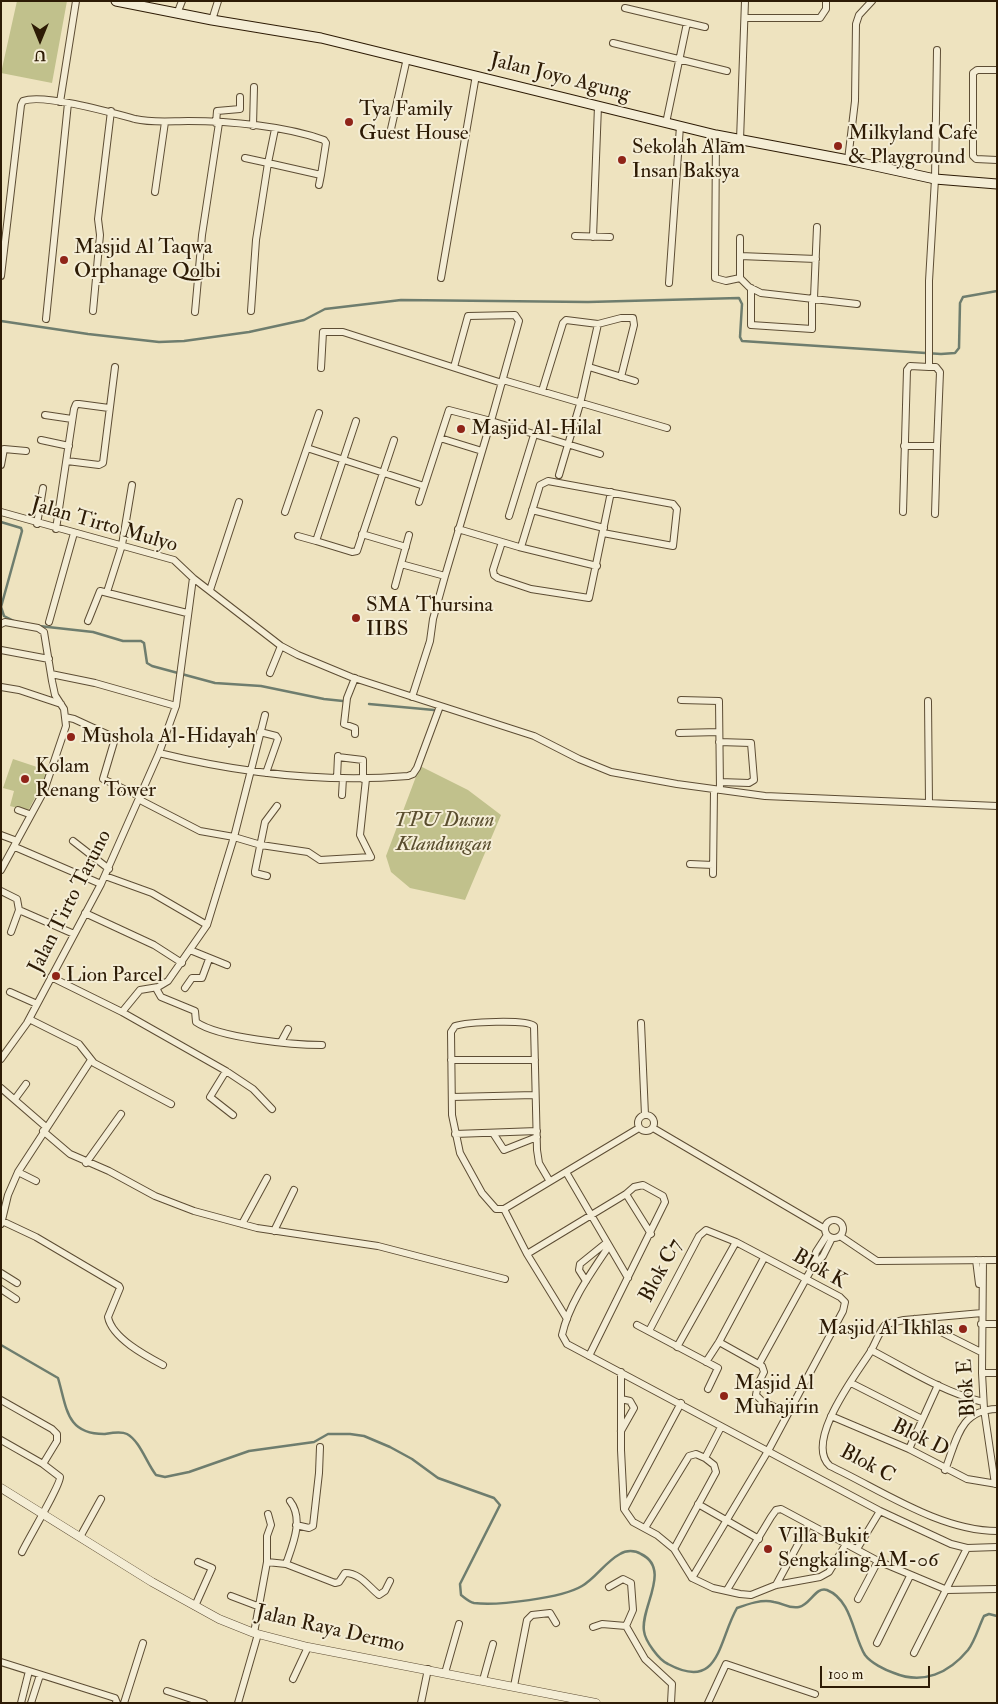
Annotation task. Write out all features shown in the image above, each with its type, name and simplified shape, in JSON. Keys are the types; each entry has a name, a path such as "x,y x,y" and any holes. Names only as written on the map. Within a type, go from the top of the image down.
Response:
{"main road":[{"name":"Jalan Joyo Agung","path":"116,1 177,14 321,38 740,140 848,160 935,179 997,184"}],"street":[{"path":"60,102 76,1"},
{"path":"177,14 182,1"},
{"path":"212,20 218,1"},
{"path":"740,140 745,1"},
{"path":"745,18 820,18 826,9 826,1"},
{"path":"848,160 854,101 856,24 859,15 872,1"},
{"path":"625,8 705,27"},
{"path":"666,123 687,23"},
{"path":"613,43 727,71"},
{"path":"929,367 929,281 935,179 936,50"},
{"path":"391,129 407,58"},
{"path":"997,70 977,70 973,73 973,156 976,159 997,160"},
{"path":"441,278 476,75"},
{"path":"253,126 254,87"},
{"path":"195,312 202,235 218,123 217,111 240,109 240,97"},
{"path":"1,276 21,105 26,100 68,103 110,111 137,119 253,126 324,140 326,143 319,185"},
{"path":"46,319 68,103"},
{"path":"593,237 598,106"},
{"path":"93,311 100,235 98,219 110,111"},
{"path":"155,192 165,122"},
{"path":"669,283 680,126"},
{"path":"251,311 258,231 275,129"},
{"path":"716,135 715,278 726,280 740,278"},
{"path":"245,158 321,175"},
{"path":"750,288 751,324 812,328 817,227"},
{"path":"574,236 610,237"},
{"path":"740,238 740,278 750,288 761,293 857,304"},
{"path":"740,256 816,259"},
{"path":"412,697 430,641 433,619 444,576 503,381 519,321 515,316 468,316 454,367"},
{"path":"542,391 564,321 569,319 598,324 621,318 633,318 634,325 622,377"},
{"path":"559,476 580,404 598,324"},
{"path":"321,368 323,334 326,331 343,332 454,367 667,428"},
{"path":"903,512 907,370 910,366 936,367 940,372 935,514"},
{"path":"67,462 99,465 102,463 115,367"},
{"path":"589,367 635,381"},
{"path":"56,529 72,419 76,404 109,408"},
{"path":"419,502 449,410 600,454"},
{"path":"285,512 319,413"},
{"path":"45,415 72,419"},
{"path":"316,541 356,421"},
{"path":"509,516 534,435"},
{"path":"440,438 482,451"},
{"path":"41,440 69,446"},
{"path":"298,536 354,552 394,440"},
{"path":"904,446 937,446"},
{"path":"307,448 424,486"},
{"path":"1,465 4,449 26,451"},
{"path":"521,548 532,510 540,484 543,482 611,492 676,506 674,543 669,546 532,510"},
{"path":"107,592 122,545 132,485"},
{"path":"37,524 43,488"},
{"path":"502,542 493,570 494,575 531,589 589,598 611,492"},
{"path":"210,590 239,502"},
{"name":"Jalan Tirto Mulyo","path":"1,512 37,524 174,560 193,578 281,646 318,664 355,678 534,736 579,759 612,772 717,790 765,796 997,806"},
{"path":"458,529 521,548 597,566"},
{"path":"49,622 74,533"},
{"path":"362,534 406,547"},
{"path":"395,586 409,535"},
{"path":"401,564 444,576"},
{"name":"Jalan Tirto Taruno","path":"1,1059 29,1019 109,869 159,753 176,706 193,578"},
{"path":"88,621 99,592 107,592 187,613"},
{"path":"1,624 5,622 40,629 45,636 54,674 55,695 69,718 113,737 114,742 103,779 200,831 234,837 262,845 308,852 320,860 371,857 360,835 364,779 363,760 338,756 342,795"},
{"path":"270,673 281,646"},
{"path":"1,650 49,659"},
{"path":"54,674 176,706"},
{"path":"355,678 347,698 344,724 355,728 355,734"},
{"path":"1,687 19,690 61,704"},
{"path":"681,700 719,701 720,782 717,790 713,874"},
{"path":"928,701 929,803"},
{"path":"159,753 209,765 266,773 364,779 413,774 440,706"},
{"path":"122,1012 140,990 158,987 168,981 182,964 207,925 234,837 265,714"},
{"path":"1,870 16,844 29,814 44,791 69,718"},
{"path":"260,732 276,736 278,739 266,773"},
{"path":"679,733 720,732"},
{"path":"720,742 751,743 753,746 754,780 749,783 720,782"},
{"path":"267,876 255,873 255,871 262,845 265,822 277,806"},
{"path":"18,810 29,814"},
{"path":"1,836 101,884"},
{"path":"73,841 109,869"},
{"path":"690,864 713,865"},
{"path":"105,876 152,893 207,925"},
{"path":"1,891 17,899 19,910 11,932"},
{"path":"19,910 74,934"},
{"path":"85,913 154,944 182,964"},
{"path":"190,950 227,965"},
{"path":"184,988 192,978 202,978 209,959"},
{"path":"51,977 122,1012 226,1071 253,1089 272,1109"},
{"path":"158,987 157,990 161,997 195,1011 196,1023 228,1034 281,1042 322,1045"},
{"path":"10,992 37,1004"},
{"path":"29,1019 79,1044 86,1050 91,1060 171,1104"},
{"path":"549,1180 538,1157 534,1026 531,1023 514,1022 455,1026 451,1032 451,1060 455,1134 462,1160 492,1206 504,1209 549,1180 566,1172 639,1128"},
{"path":"641,1023 645,1115"},
{"path":"281,1042 288,1030"},
{"path":"1,1046 10,1048"},
{"path":"91,1060 44,1129 5,1194 2,1222 36,1237 119,1286 120,1288 108,1317 112,1327 133,1348 163,1365"},
{"path":"451,1060 535,1060"},
{"path":"226,1071 210,1096 233,1115"},
{"path":"15,1099 26,1084"},
{"path":"1,1088 15,1099 70,1154 86,1163 109,1171 155,1196 194,1211 274,1231 378,1246 504,1279"},
{"path":"452,1097 536,1095"},
{"path":"86,1163 121,1114"},
{"path":"639,1128 639,1119 645,1115"},
{"path":"645,1115 652,1118 652,1128"},
{"path":"639,1128 646,1132 652,1128"},
{"path":"652,1128 828,1234 840,1236 877,1261 997,1260"},
{"path":"455,1134 493,1133 528,1136 537,1134"},
{"path":"493,1133 504,1150 528,1136"},
{"path":"18,1172 36,1181"},
{"path":"566,1172 628,1278"},
{"path":"242,1224 267,1178"},
{"path":"527,1254 590,1214 626,1194 634,1187 642,1185 665,1198 664,1206 589,1356"},
{"path":"274,1231 294,1190"},
{"path":"626,1194 650,1234"},
{"path":"504,1209 527,1254 567,1319"},
{"path":"758,1364 812,1268 823,1256 830,1221 839,1221 843,1228 840,1236"},
{"name":"Blok K","path":"692,1578 768,1451 845,1306 845,1302 840,1296 736,1242 708,1230"},
{"name":"Blok C7","path":"649,1331 700,1236 704,1231 708,1230"},
{"path":"677,1346 736,1242"},
{"path":"608,1245 586,1281 567,1319 562,1335 567,1344 681,1403 721,1427 880,1511 951,1544 967,1548 997,1547"},
{"path":"586,1281 579,1270 580,1264 608,1245"},
{"path":"706,1362 719,1342 764,1258"},
{"name":"Blok E","path":"980,1260 981,1352 984,1406 994,1446 996,1484"},
{"path":"1,1272 17,1284"},
{"path":"1,1289 16,1299"},
{"name":"Blok C","path":"982,1313 916,1319 886,1324 831,1416 824,1434 822,1454 824,1461 830,1466 930,1515 963,1527 997,1531"},
{"path":"916,1319 981,1352"},
{"path":"981,1324 997,1324"},
{"path":"637,1325 719,1369 708,1389"},
{"path":"719,1342 764,1369 756,1391 763,1402 788,1412"},
{"path":"871,1350 938,1385 984,1406 997,1409"},
{"path":"621,1372 624,1509 633,1522 645,1528 674,1549 692,1578 701,1584 751,1595 776,1585 804,1582 820,1577 829,1572 846,1544"},
{"path":"982,1374 997,1373"},
{"path":"850,1383 922,1419"},
{"path":"909,1449 938,1385"},
{"path":"621,1399 630,1401 634,1408 621,1432"},
{"path":"1,1400 52,1429 57,1434 57,1440 43,1464"},
{"path":"624,1509 681,1403"},
{"path":"946,1470 964,1424 970,1416 984,1406"},
{"name":"Blok D","path":"831,1416 909,1449 946,1470 967,1478 996,1484"},
{"path":"705,1458 721,1427"},
{"path":"1,1440 59,1474 61,1481 42,1512 22,1552"},
{"path":"296,1525 309,1528 313,1526 320,1447"},
{"path":"645,1528 689,1456 696,1454 705,1458 714,1465 716,1472 674,1549"},
{"name":"Jalan Raya Dermo","path":"1,1488 195,1606 256,1634 308,1647 596,1703"},
{"path":"80,1537 101,1498"},
{"path":"286,1564 294,1539 296,1525 296,1512 290,1501"},
{"path":"698,1504 760,1539"},
{"path":"727,1590 778,1509 878,1561 947,1590 997,1589"},
{"path":"857,1550 880,1511"},
{"path":"238,1703 256,1634 268,1562 266,1536 271,1525 268,1514"},
{"path":"776,1585 809,1524"},
{"path":"914,1653 967,1548"},
{"path":"858,1599 878,1561"},
{"path":"195,1606 212,1568 198,1562"},
{"path":"268,1562 286,1564 336,1583 339,1582 345,1573 350,1573 361,1578 379,1595 385,1591 390,1581"},
{"path":"877,1642 910,1576"},
{"path":"609,1588 623,1579 631,1583 633,1610 626,1626"},
{"path":"232,1596 260,1607"},
{"path":"514,1686 527,1620 532,1615 550,1613 556,1623"},
{"path":"445,1673 459,1624"},
{"path":"593,1627 602,1624 626,1626"},
{"path":"626,1626 645,1659 672,1684 671,1703"},
{"path":"124,1703 143,1644"},
{"path":"484,1680 493,1644"},
{"path":"294,1679 308,1647"},
{"path":"1,1662 115,1698 117,1703"},
{"path":"708,1703 726,1664 815,1694"},
{"path":"421,1703 428,1670"},
{"path":"20,1703 29,1671"},
{"path":"31,1703 40,1675"},
{"path":"167,1691 204,1703"}],"green space":[{"path":"17,1 67,1 52,83 1,73"},
{"name":"Kolam Renang Tower","path":"13,759 49,771 28,811 10,806 14,791 3,788"},
{"name":"TPU Dusun Klandungan","path":"420,766 468,790 501,815 465,900 410,888 391,872 386,856"}],"waterway":[{"path":"1,321 159,342 184,341 249,332 304,320 325,309 401,300 588,302 739,298 742,304 740,337 742,341 941,354 955,353 959,348 960,303 963,297 997,291"},
{"path":"1,522 21,528 22,531 1,607 4,616 14,621"},
{"path":"39,626 93,632 123,641 141,641 144,643 147,663 152,666 215,683 261,686 343,701"},
{"path":"369,704 434,710"},
{"path":"1,1345 58,1378 66,1409 75,1424 82,1429 91,1433 104,1434 116,1432 132,1437 156,1475 165,1477 189,1472 249,1451 314,1442 328,1434 350,1434 364,1436 390,1447 412,1459 438,1478 494,1498 500,1505 460,1584 461,1595 472,1602 484,1604 513,1602 560,1594 582,1586 622,1553 630,1551 639,1553 650,1561 654,1569 655,1579 644,1622 645,1635 650,1645 664,1662 685,1671 698,1672 708,1667 715,1659 737,1608 765,1601 799,1607 803,1606 816,1593 823,1590 827,1590 835,1595 842,1602 851,1619 861,1647 868,1658 890,1672 915,1678 935,1675 952,1665 968,1650 984,1616 989,1614 997,1616"}],"place":[{"name":"Tya Family Guest House","path":"349,122"},
{"name":"Milkyland Cafe & Playground","path":"838,146"},
{"name":"Sekolah Alam Insan Baksya","path":"622,160"},
{"name":"Masjid Al Taqwa Orphanage Qolbi","path":"64,260"},
{"name":"Masjid Al-Hilal","path":"461,429"},
{"name":"SMA Thursina IIBS","path":"356,618"},
{"name":"Mushola Al-Hidayah","path":"71,737"},
{"name":"Kolam Renang Tower","path":"25,779"},
{"name":"Lion Parcel","path":"56,976"},
{"name":"Masjid Al Ikhlas","path":"963,1329"},
{"name":"Masjid Al Muhajirin","path":"724,1396"},
{"name":"Villa Bukit Sengkaling AM-06","path":"768,1549"}]}
